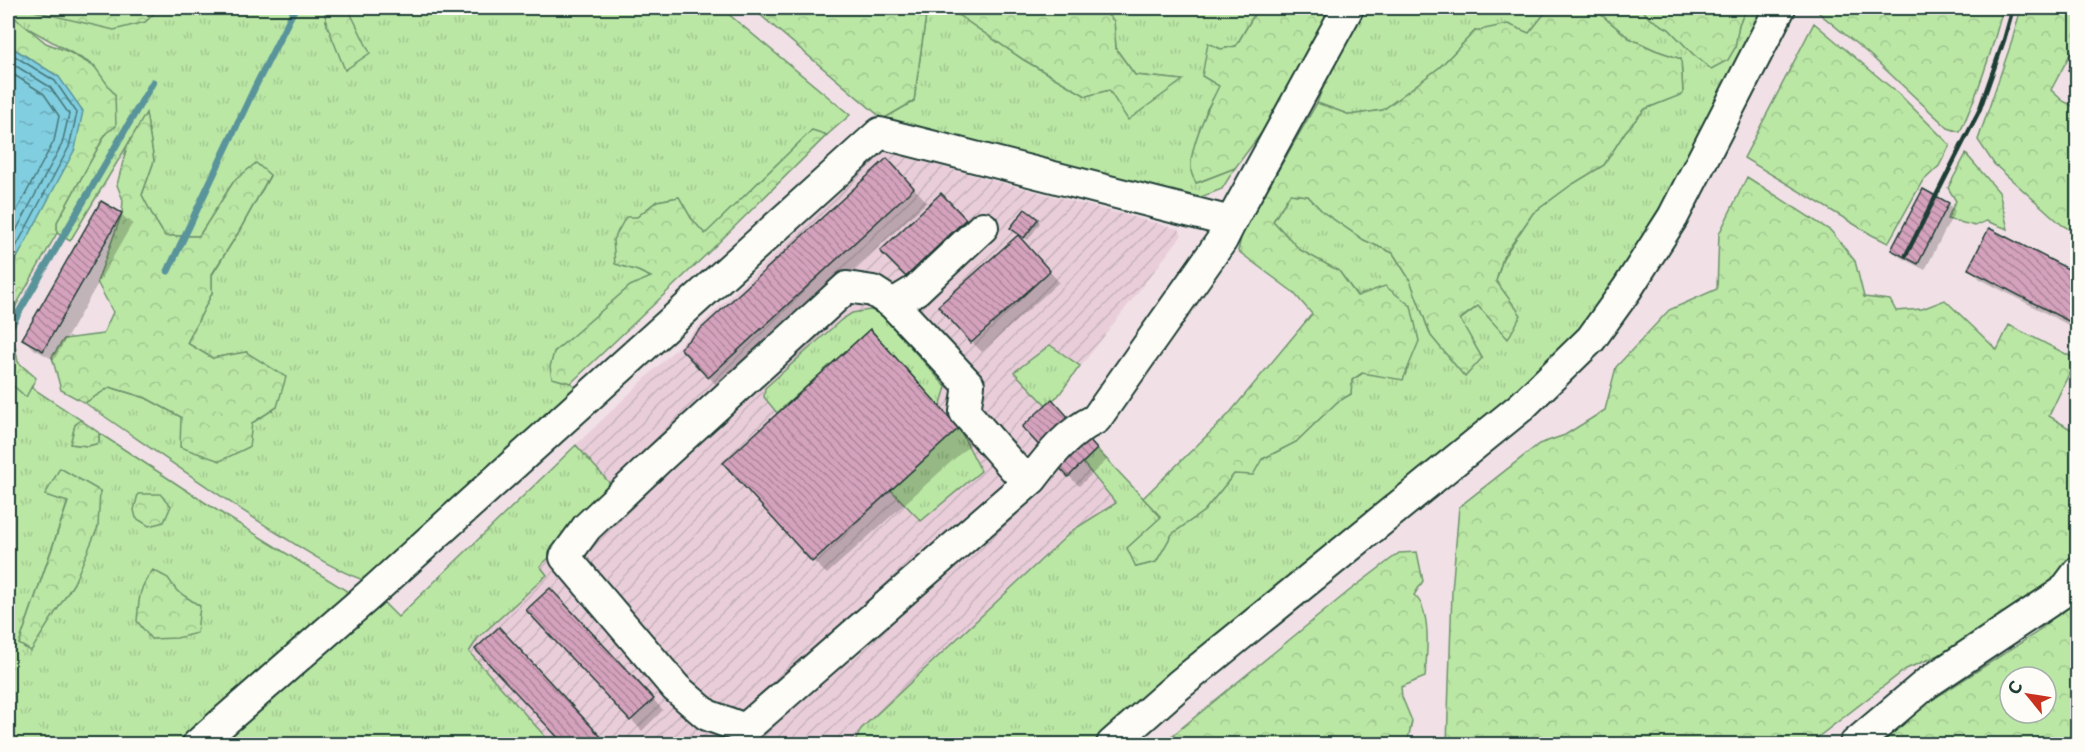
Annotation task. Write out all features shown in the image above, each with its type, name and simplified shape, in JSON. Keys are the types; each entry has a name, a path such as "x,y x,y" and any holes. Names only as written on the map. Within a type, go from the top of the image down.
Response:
{"lane":[{"path":"1032,479 1015,469 965,412 969,385 893,304 873,291 847,287 587,527 565,557 676,688 707,715 745,729 1032,479 1049,457 1078,428 1096,419 1222,240 1348,8"},
{"path":"1112,744 1179,686 1521,407 1591,339 1627,289 1673,217 1780,8"},
{"path":"198,744 368,597 880,133 1231,222"},
{"path":"893,304 916,290 982,227"},
{"path":"1855,744 1927,684 2063,592 2078,572"}],"shaded area":[{"path":"881,151 1179,229 1182,235 1058,396 1052,399 1161,517 913,744 312,744 296,715"}],"green space":[{"path":"9,8 145,22 160,8 324,8 327,25 348,8 721,8 850,115 827,135 812,130 705,235 691,218 679,197 657,201 637,217 638,271 651,277 554,352 552,378 571,383 579,391 370,582 333,567 297,545 226,500 85,403 109,387 146,398 181,417 252,423 277,407 247,352 212,358 187,343 212,293 212,275 270,176 234,181 199,236 165,236 142,195 154,161 146,114 70,241 57,233 57,222 106,133 95,66 17,22 8,12"},
{"path":"21,8 160,8 145,22 114,30"},
{"path":"324,8 348,8 370,53 345,70 327,25"},
{"path":"752,8 940,8 926,15 914,101 883,119"},
{"path":"940,8 948,8 1024,60 1086,96 1109,90 1182,80 1135,75 1116,49 1114,21 1100,8 1258,8 1236,46 1221,49 1208,43 1220,86 1207,109 1195,147 1197,183 1235,168 1222,189 1201,197 1177,199 883,119 914,101 926,15"},
{"path":"948,8 1100,8 1114,21 1116,49 1135,75 1183,80 1128,120 1109,90 1086,96 1024,60"},
{"path":"1258,8 1330,8 1265,128 1235,168 1196,183 1191,172 1193,150 1205,115 1219,86 1202,76 1208,43 1221,49 1236,46"},
{"path":"1366,8 1549,8 1529,34 1475,31 1440,67 1383,110 1350,115 1317,103 1326,79"},
{"path":"1549,8 1593,8 1629,38 1681,59 1683,94 1645,109 1625,132 1604,165 1571,185 1533,213 1503,257 1496,281 1521,315 1508,339 1478,306 1460,319 1482,358 1465,377 1431,336 1410,280 1393,253 1364,240 1323,212 1308,196 1290,194 1273,221 1300,250 1339,271 1357,296 1385,286 1411,306 1419,341 1403,380 1362,373 1352,380 1351,394 1337,402 1296,442 1262,459 1253,475 1234,474 1204,511 1172,534 1156,562 1136,567 1127,548 1161,517 1143,498 1228,415 1312,314 1293,292 1238,251 1242,233 1317,103 1350,115 1383,110 1440,67 1475,31 1508,24 1529,33"},
{"path":"1593,8 1641,8 1649,18 1669,29 1693,54 1735,48 1739,24 1747,8 1768,8 1634,257 1584,333 1515,400 1203,651 1095,744 854,744 861,729 1073,530 1116,503 1083,463 1097,449 1161,517 1136,567 1156,562 1172,534 1204,511 1234,474 1296,442 1337,402 1351,394 1352,380 1363,373 1358,297 1339,271 1300,250 1273,221 1290,194 1308,196 1323,212 1364,240 1393,253 1410,280 1431,336 1482,358 1460,320 1478,306 1496,281 1503,258 1533,213 1571,185 1604,165 1625,132 1645,109 1683,93 1681,59 1629,38"},
{"path":"1641,8 1747,8 1739,24 1735,48 1728,60 1711,69 1669,29 1649,18"},
{"path":"1822,8 2003,8 1984,71 1960,132 1948,128 1870,55 1819,13"},
{"path":"2021,8 2077,8 2077,41 2051,90 2063,101 2077,108 2077,234 2062,225 1994,164 1978,140"},
{"path":"8,12 46,43 69,52 95,67 115,95 116,126 106,133 57,222 57,233 14,309 13,335 18,362 36,378 26,397 8,381 8,275 14,262 59,77 8,45"},
{"path":"1814,23 1901,96 1950,145 1939,166 1922,182 1888,243 1744,158"},
{"path":"146,113 154,161 142,195 165,236 199,236 234,181 256,163 270,175 212,274 212,293 187,343 212,358 246,352 286,377 277,407 252,423 249,447 220,461 180,447 181,417 146,398 110,387 85,403 61,390 52,357 64,339 103,334 113,312 97,282 122,213 123,200 117,185 127,146"},
{"path":"812,130 827,135 709,252 571,383 552,378 550,367 554,352 630,286 651,277 615,264 613,240 626,217 637,217 657,201 679,197 691,218 705,234"},
{"path":"1966,154 1999,192 2008,229 1986,221 1975,226 1947,219 1956,201 1948,188"},
{"path":"1747,177 1831,231 1855,261 1864,297 1890,300 1896,311 1922,309 1945,300 1997,350 2009,325 2076,359 2049,416 2077,433 2077,549 2068,564 2032,598 1939,655 1906,669 1809,744 1447,744 1452,591 1459,507 1539,444 1565,435 1605,410 1616,367 1669,310 1717,289 1719,234"},
{"path":"870,310 880,313 946,387 940,407 870,329 777,413 764,397 765,388 841,320 852,313"},
{"path":"1050,345 1080,366 1058,396 1046,405 1014,372"},
{"path":"8,381 26,396 31,387 81,420 75,425 71,444 88,446 99,443 99,433 218,511 355,596 187,744 8,744","holes":["100,491 74,583 30,651 19,644 68,501 45,495"]},
{"path":"81,420 99,433 99,443 88,446 70,444 75,425"},
{"path":"959,428 981,471 921,521 891,490"},
{"path":"576,445 613,487 562,546 540,566 547,575 478,638 469,652 552,744 212,744 379,598 398,617"},
{"path":"60,468 100,491 98,527 74,583 31,651 19,644 68,502 45,495"},
{"path":"138,494 160,494 171,506 164,522 149,526 136,518 134,510"},
{"path":"1417,552 1423,581 1414,595 1424,611 1427,657 1425,677 1401,687 1402,697 1412,721 1407,744 1162,744 1399,553"},
{"path":"153,570 168,578 177,591 200,606 197,633 177,638 151,639 137,621 140,593"},
{"path":"2077,595 2077,744 1876,744 1932,700 2036,633"}],"water":[{"path":"8,45 59,77 83,111 75,149 8,275"}],"building":[{"path":"2078,53 2078,75 2068,70"},
{"path":"887,158 914,188 708,378 680,348"},
{"path":"1923,189 1949,203 1918,264 1891,250"},
{"path":"941,193 966,219 906,277 880,251"},
{"path":"101,201 122,213 43,351 22,339"},
{"path":"1025,209 1038,219 1024,238 1010,228"},
{"path":"1989,228 2078,274 2078,326 1968,269"},
{"path":"1018,235 1050,271 971,343 938,306"},
{"path":"870,329 959,428 812,562 723,463"},
{"path":"1052,399 1097,449 1068,477 1022,427"},
{"path":"550,588 654,699 630,721 526,610"},
{"path":"499,627 602,738 595,744 564,744 475,649"}],"waterway":[{"path":"168,271 295,8"},
{"path":"8,331 153,82"}],"railway":[{"path":"1906,255 1979,111 2013,8"}]}
